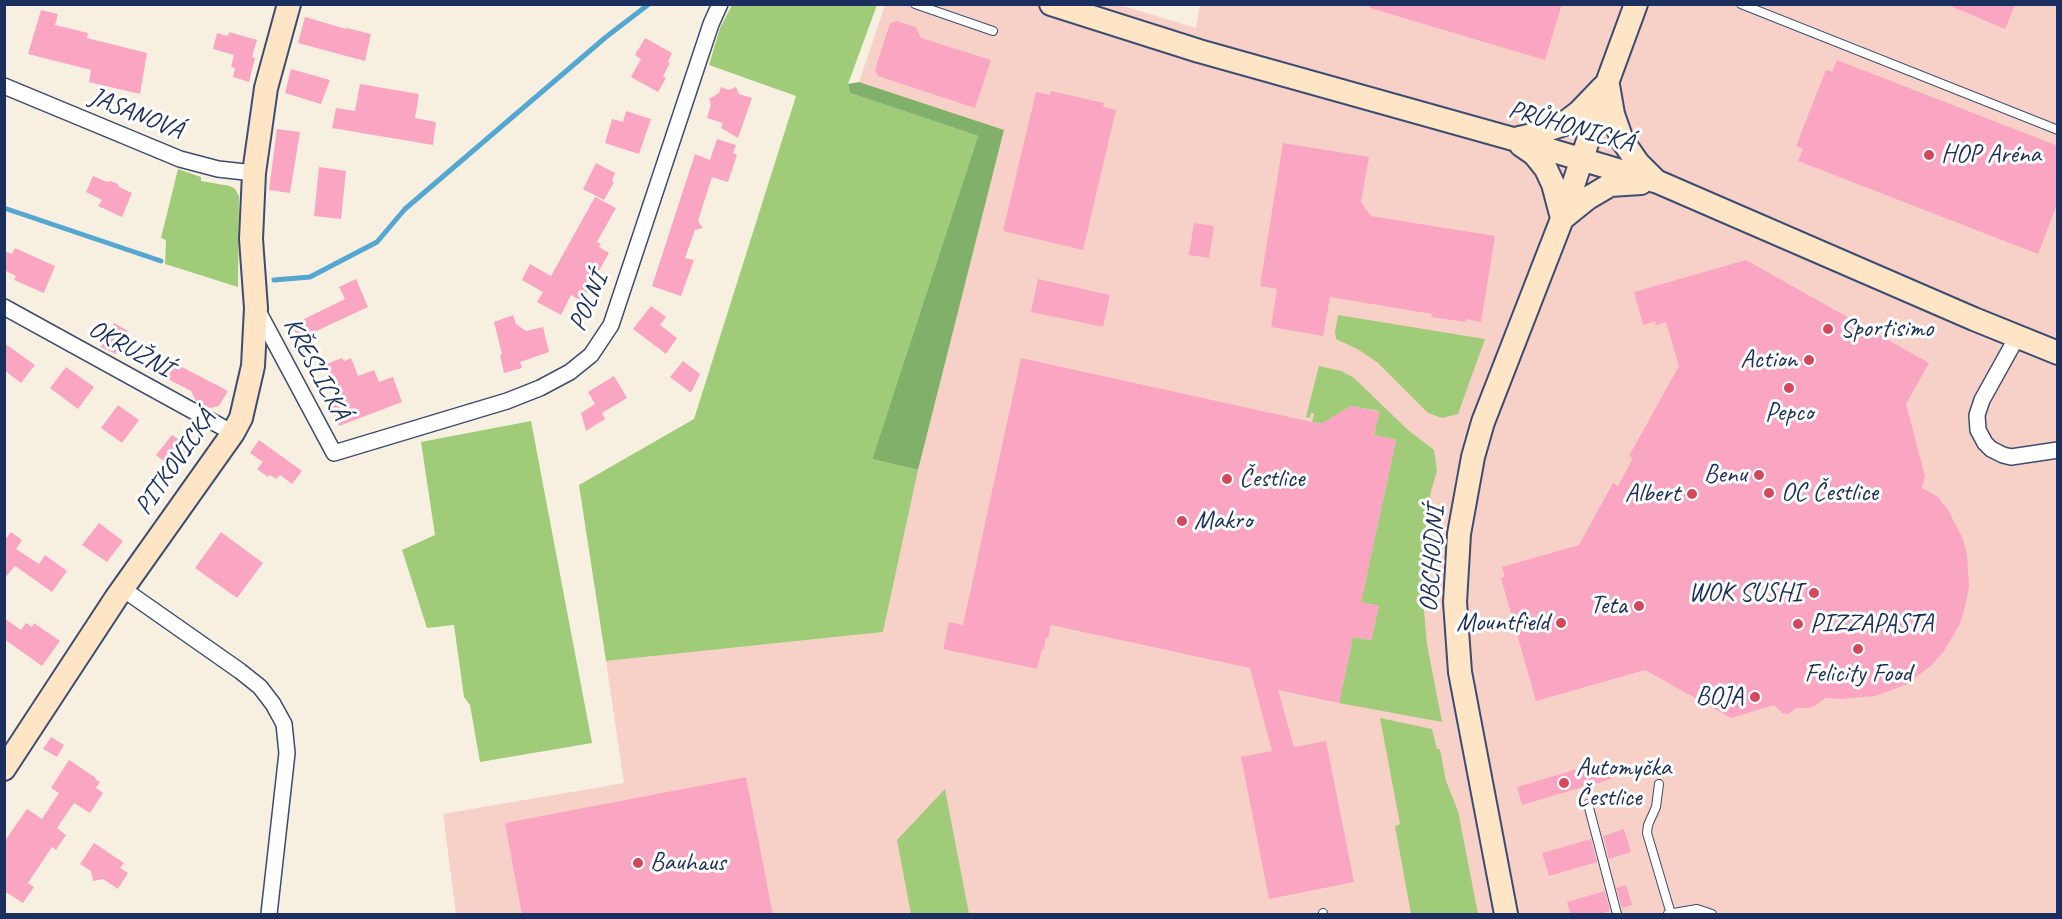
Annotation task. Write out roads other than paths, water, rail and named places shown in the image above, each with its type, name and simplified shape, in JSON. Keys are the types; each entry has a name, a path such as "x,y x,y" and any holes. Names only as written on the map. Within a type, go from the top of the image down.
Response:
{"street":[{"name":"PITKOVICKÁ","path":"4,770 123,588 233,433 241,418 253,366 256,308 251,239 254,172 266,88 289,4"},
{"name":"POLNÍ","path":"334,453 507,401 540,388 570,372 591,355 611,325 711,24 720,4"},
{"name":"PRŮHONICKÁ","path":"1052,4 1215,56 1658,182 2058,353"},
{"name":"OBCHODNÍ","path":"1506,915 1460,672 1455,602 1459,534 1473,458 1483,422 1562,219 1636,4"},
{"path":"1513,139 1562,125 1579,112 1607,83"},
{"path":"1607,83 1612,114 1622,140 1638,163 1658,182"},
{"name":"JASANOVÁ","path":"4,86 180,159 218,169 254,172"},
{"path":"1513,139 1534,154 1546,169 1553,184 1562,219"},
{"name":"OBCHODNÍ","path":"1562,219 1588,198 1610,185 1658,182"},
{"name":"OKRUŽNÍ","path":"4,307 233,433"},
{"name":"KŘESLICKÁ","path":"256,308 334,453"},
{"path":"2017,337 1982,400 1977,415 1978,430 1985,443 2003,455 2011,457 2058,450"},
{"path":"123,588 260,687 284,724 287,753 269,915"}],"lane":[{"path":"915,4 993,31"},
{"path":"1741,4 2058,130"},
{"path":"1659,784 1656,807 1647,833 1669,914 1697,909 1712,915"},
{"path":"1588,804 1617,915"}],"waterway":[{"path":"274,280 310,277 377,242 405,209 606,37 649,4"},
{"path":"4,208 161,261"}],"place":[{"name":"HOP Aréna","path":"1929,155"},
{"name":"Sportisimo","path":"1828,329"},
{"name":"Action","path":"1809,360"},
{"name":"Pepco","path":"1789,388"},
{"name":"Benu","path":"1759,475"},
{"name":"Čestlice","path":"1227,479"},
{"name":"OC Čestlice","path":"1769,493"},
{"name":"Albert","path":"1692,494"},
{"name":"Makro","path":"1182,521"},
{"name":"WOK SUSHI","path":"1814,593"},
{"name":"Teta","path":"1639,606"},
{"name":"Mountfield","path":"1561,623"},
{"name":"PIZZAPASTA","path":"1798,624"},
{"name":"Felicity Food","path":"1858,649"},
{"name":"BOJA","path":"1755,697"},
{"name":"Automyčka Čestlice","path":"1564,783"},
{"name":"Bauhaus","path":"638,863"}]}
